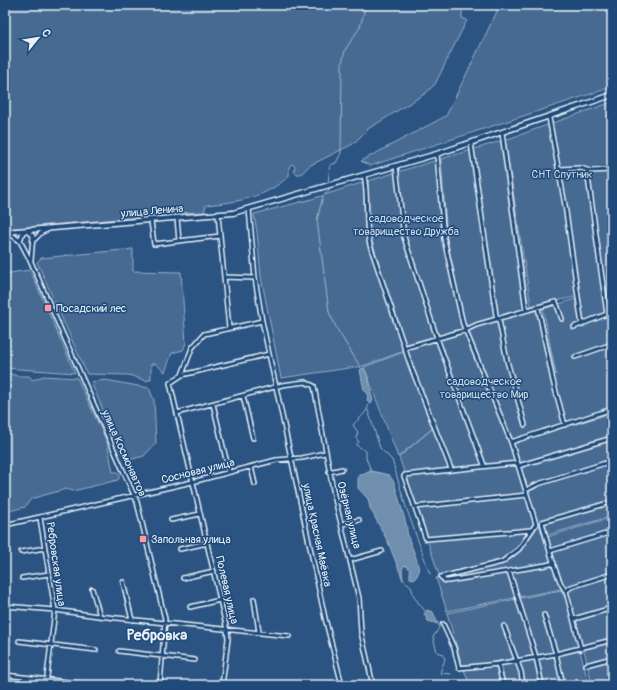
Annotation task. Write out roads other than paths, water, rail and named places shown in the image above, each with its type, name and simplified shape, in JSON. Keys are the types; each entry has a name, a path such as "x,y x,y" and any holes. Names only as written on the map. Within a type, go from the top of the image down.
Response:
{"main road":[{"name":"улица Ленина","path":"6,232 218,215 249,209 437,154 549,118 612,95"}],"street":[{"path":"549,118 559,169 582,325"},
{"path":"502,133 526,310"},
{"path":"471,143 498,318 507,362 526,425"},
{"path":"437,154 444,239 466,330 511,442 536,524 519,549 502,562 441,577 448,581 554,562"},
{"path":"396,166 404,237 437,338 484,465"},
{"path":"559,169 581,168 587,170 612,170"},
{"path":"587,170 606,314"},
{"path":"364,175 367,233 404,348 451,469"},
{"name":"улица Красная Маёвка","path":"249,209 255,278 262,321 325,618 342,685"},
{"path":"218,215 229,328"},
{"path":"177,218 179,241"},
{"path":"151,221 154,244 220,236"},
{"path":"32,245 36,237 50,229"},
{"path":"6,232 20,241 21,235 27,230 33,236 31,262"},
{"name":"улица Космонавтов","path":"20,241 31,262 134,495 165,623 160,685"},
{"path":"224,277 255,278"},
{"path":"404,348 466,330 476,324 556,302 562,320"},
{"path":"538,307 553,381 565,425"},
{"path":"574,327 612,312"},
{"path":"182,376 192,348 200,336 262,321"},
{"path":"575,357 612,344"},
{"path":"182,376 269,354"},
{"name":"Полевая улица","path":"182,376 170,383 227,630 228,640 222,685"},
{"name":"Озёрная улица","path":"277,387 305,382 314,386 329,472 350,560 360,610 361,632 373,685"},
{"path":"177,413 277,387"},
{"path":"243,396 253,438"},
{"path":"213,404 229,472"},
{"path":"511,442 612,409"},
{"path":"532,530 427,540 404,475 484,465 518,464 612,438"},
{"name":"Сосновая улица","path":"5,525 291,458 326,453"},
{"path":"526,490 538,484 612,461"},
{"path":"251,467 256,484"},
{"path":"329,472 342,469"},
{"path":"415,507 526,495"},
{"path":"581,649 566,591 562,586 542,522 612,502"},
{"path":"171,520 200,514"},
{"name":"Ребровская улица","path":"40,518 55,610 46,685"},
{"path":"342,524 359,520"},
{"path":"550,551 612,532"},
{"path":"180,549 207,543"},
{"path":"21,552 45,548"},
{"path":"350,560 382,551"},
{"path":"182,578 214,571"},
{"path":"509,571 536,657 542,685"},
{"path":"22,578 49,574"},
{"path":"566,591 571,587 612,574"},
{"path":"123,582 132,620"},
{"path":"92,589 100,616"},
{"path":"254,599 259,632"},
{"path":"190,607 220,600"},
{"path":"5,606 55,610 132,620 289,636"},
{"path":"574,619 612,608"},
{"path":"544,615 556,654 563,685"},
{"path":"443,624 454,648 459,668 498,664 556,654 581,649 612,640"},
{"path":"504,626 523,685"},
{"path":"19,641 96,650"},
{"path":"119,652 195,660"},
{"path":"586,665 612,658"},
{"path":"498,664 503,685"},
{"path":"5,675 93,685"}],"waterway":[{"path":"328,183 330,165 336,163 341,153 342,64 345,50 360,27 366,5"},
{"path":"330,187 330,190 323,196 317,220 329,312 337,329 361,368"},
{"path":"369,404 365,413 353,425 358,432 356,438 359,442 356,445 366,451 366,458 372,473"},
{"path":"368,410 380,448 392,460 406,507 430,574"},
{"path":"402,579 411,586 414,597 425,611"},
{"path":"439,624 439,628 433,637 437,652 443,654 445,659 440,673 451,674"}],"place":[{"name":"Посадский лес","path":"48,308"},
{"name":"Запольная улица","path":"143,539"}],"district":[{"name":"Ребровка","path":"157,635"}],"park label":[{"name":"СНТ Спутник","path":"562,174"},
{"name":"садоводческое товарищество Дружба","path":"406,224"},
{"name":"садоводческое товарищество Мир","path":"484,387"}]}
